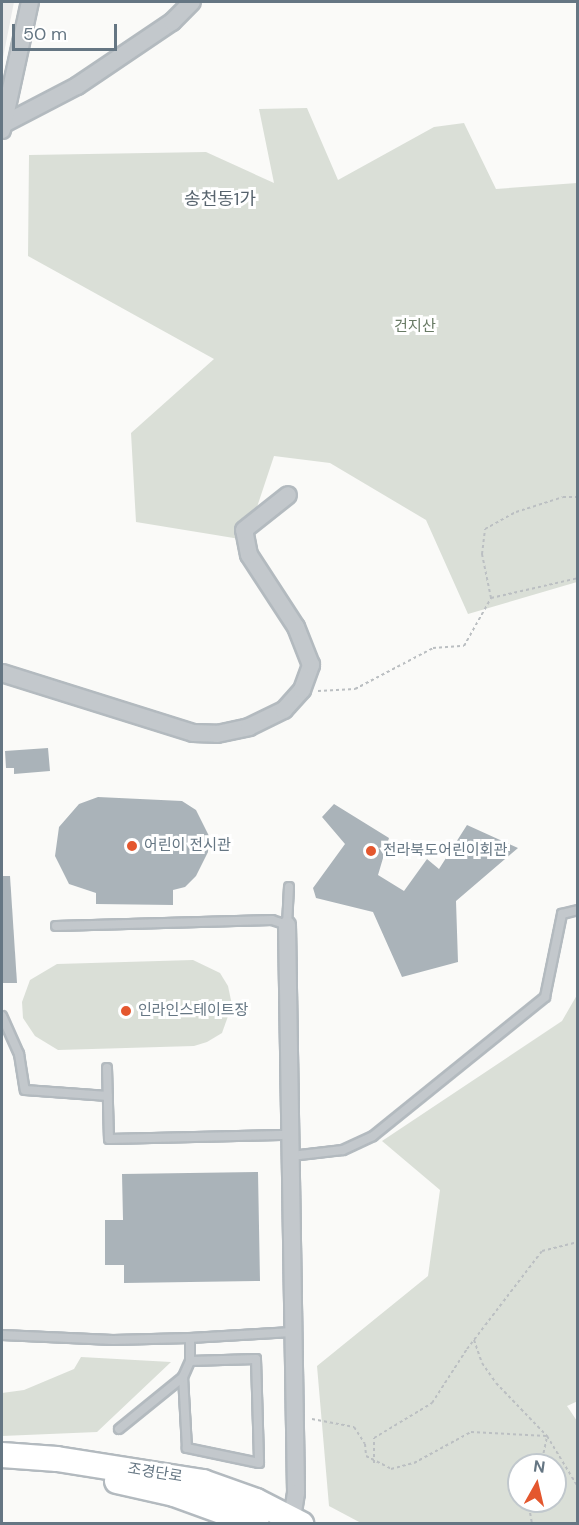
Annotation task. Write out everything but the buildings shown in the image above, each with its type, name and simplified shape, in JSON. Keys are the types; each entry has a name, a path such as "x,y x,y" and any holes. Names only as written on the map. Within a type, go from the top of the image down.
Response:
{"street":[{"path":"2,127 30,2"},
{"path":"2,127 77,86 172,22 192,2"},
{"path":"2,673 193,733 217,734 249,727 284,710 296,698 311,665 296,627 249,555 244,530 288,495"},
{"path":"287,925 296,1493 294,1522"},
{"name":"조경단로","path":"2,1455 57,1459 203,1482 294,1522"},
{"name":"조경단로","path":"2,1472 28,1470 112,1480 230,1519 257,1524"}],"lane":[{"path":"56,926 272,920 287,925 289,887"},
{"path":"291,1156 343,1150 372,1136 545,997 562,914 578,910"},
{"path":"2,1016 19,1054 25,1090 108,1095"},
{"path":"108,1068 109,1139 291,1135"},
{"path":"2,1335 113,1340 292,1332"},
{"path":"190,1338 190,1361 183,1377 187,1448 259,1463 255,1359 190,1361"},
{"path":"119,1429 183,1377"}],"path":[{"path":"296,698 324,690 337,693 355,689 433,648 464,646 491,598 482,554 485,529 516,512 563,497 578,497"},
{"path":"491,598 578,578"},
{"path":"374,1463 374,1438 432,1403 474,1340 542,1251 578,1242"},
{"path":"474,1340 496,1383 547,1436 578,1487"},
{"path":"312,1419 354,1427 366,1456 374,1463 391,1469 414,1463 471,1432 547,1436"},
{"path":"543,1453 547,1436"}],"shaded area":[{"path":"2,2 14,2 2,63"}],"green space":[{"name":"건지산","path":"307,108 338,180 434,127 464,123 496,189 577,183 577,582 468,614 426,520 330,463 274,456 246,540 136,522 131,433 214,359 28,256 29,155 206,152 274,183 259,109"},
{"name":"인라인스테이트장","path":"193,960 220,973 228,986 232,1005 222,1033 207,1042 194,1046 58,1050 35,1036 23,1018 22,1002 30,980 57,964"},
{"path":"577,995 578,1401 567,1406 577,1421 577,1523 361,1523 329,1506 317,1366 428,1276 440,1190 382,1141 562,1021"},
{"path":"81,1357 171,1362 97,1432 2,1436 2,1393 24,1390 74,1369"}],"place":[{"name":"어린이 전시관","path":"132,846"},
{"name":"전라북도어린이회관","path":"371,851"},
{"name":"인라인스테이트장","path":"126,1011"}],"district":[{"name":"송천동1가","path":"220,199"}]}
